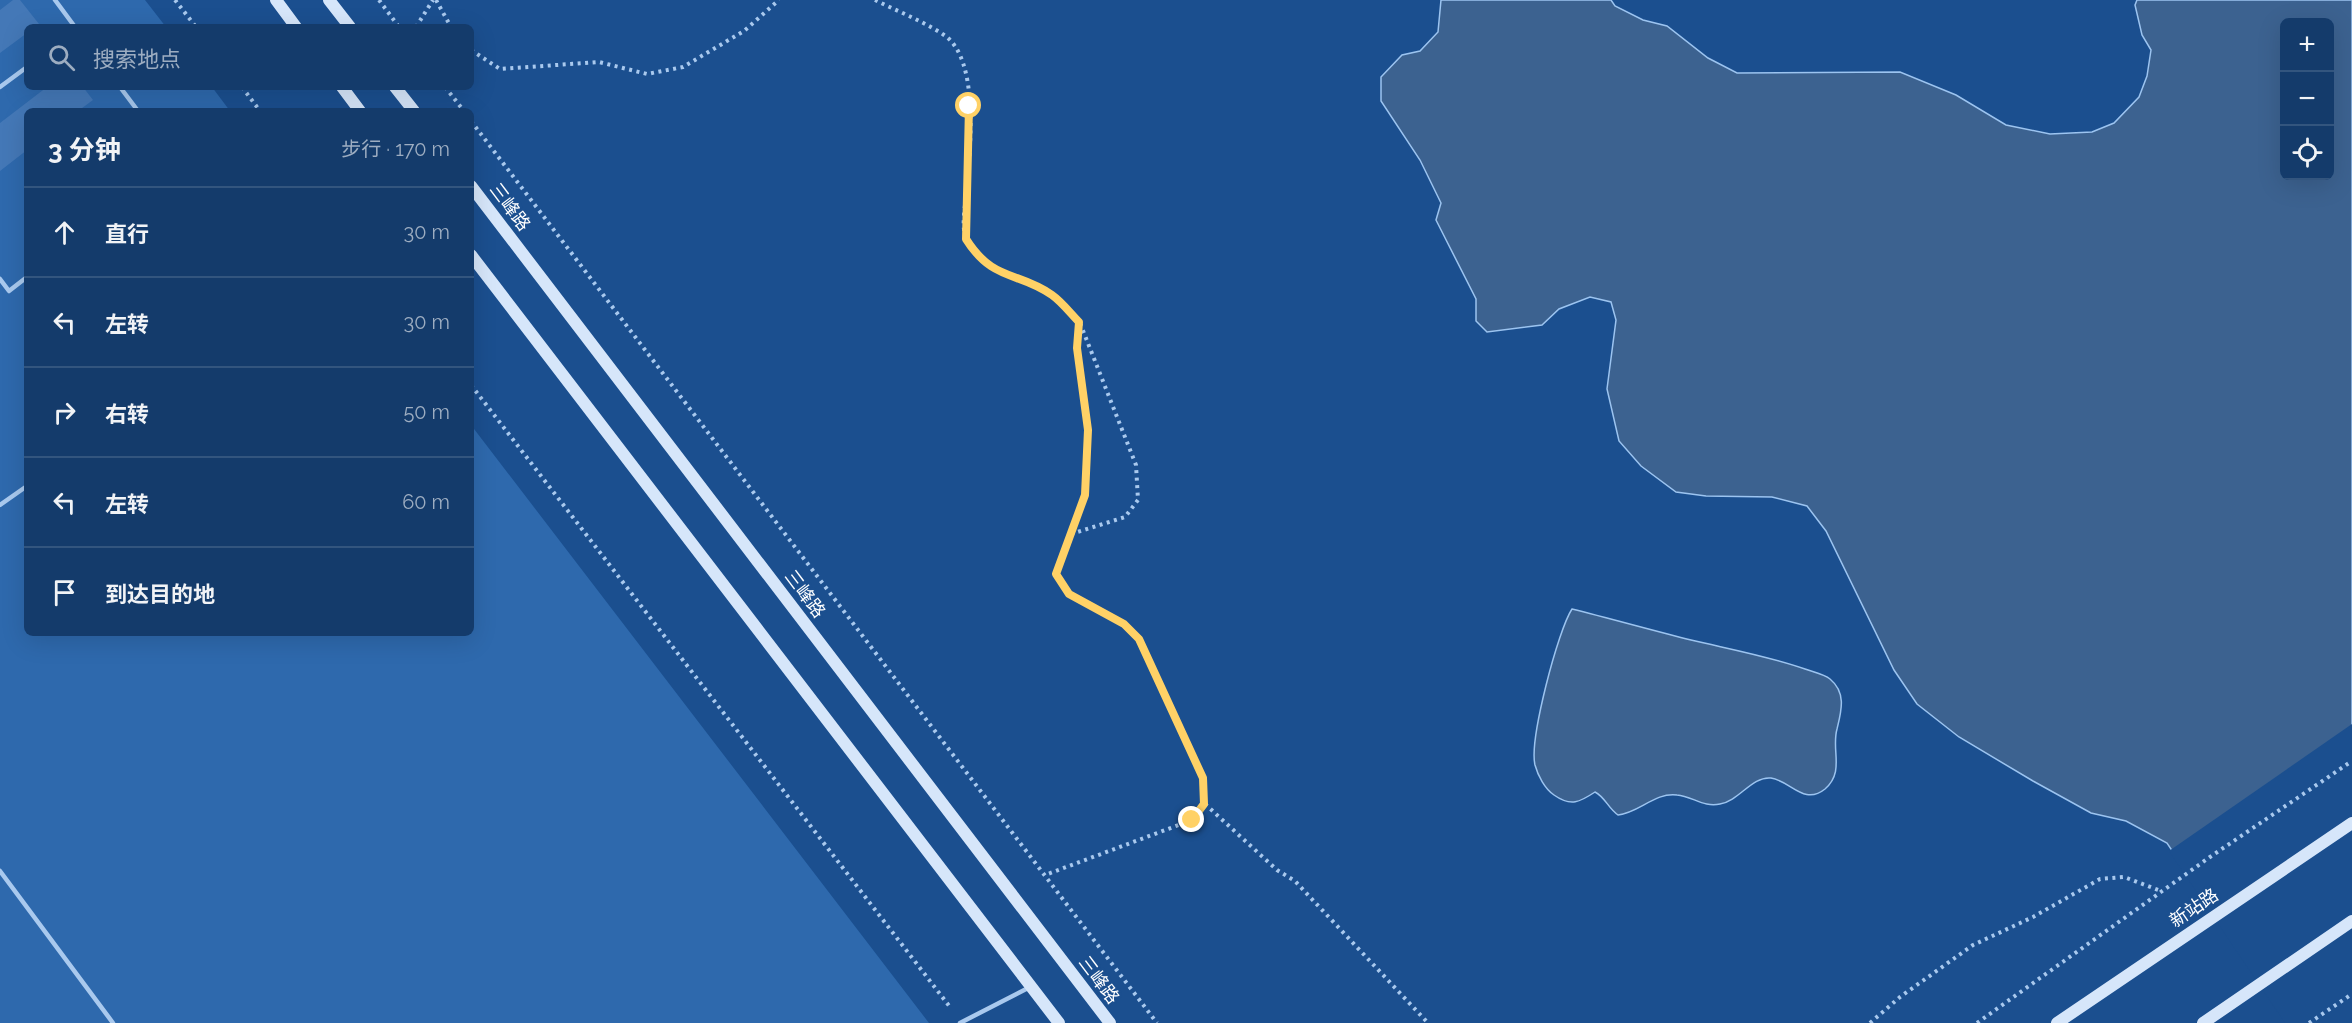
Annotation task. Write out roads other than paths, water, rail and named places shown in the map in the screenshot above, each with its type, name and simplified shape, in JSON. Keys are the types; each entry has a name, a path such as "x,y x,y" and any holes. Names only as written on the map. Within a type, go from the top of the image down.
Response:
{"main road":[{"path":"276,0 294,24"},
{"path":"329,0 348,24"},
{"path":"344,90 358,108"},
{"path":"397,90 412,108"},
{"name":"三峰路","path":"474,190 1110,1023"},
{"path":"474,259 1059,1023"},
{"name":"新站路","path":"2057,1023 2352,823"},
{"path":"2203,1023 2352,921"}],"lane":[{"path":"55,0 73,24"},
{"path":"0,87 24,69"},
{"path":"122,90 136,108"},
{"path":"0,279 9,291 24,279"},
{"path":"0,505 24,488"},
{"path":"0,871 113,1023"},
{"path":"961,1023 1031,987"}]}
